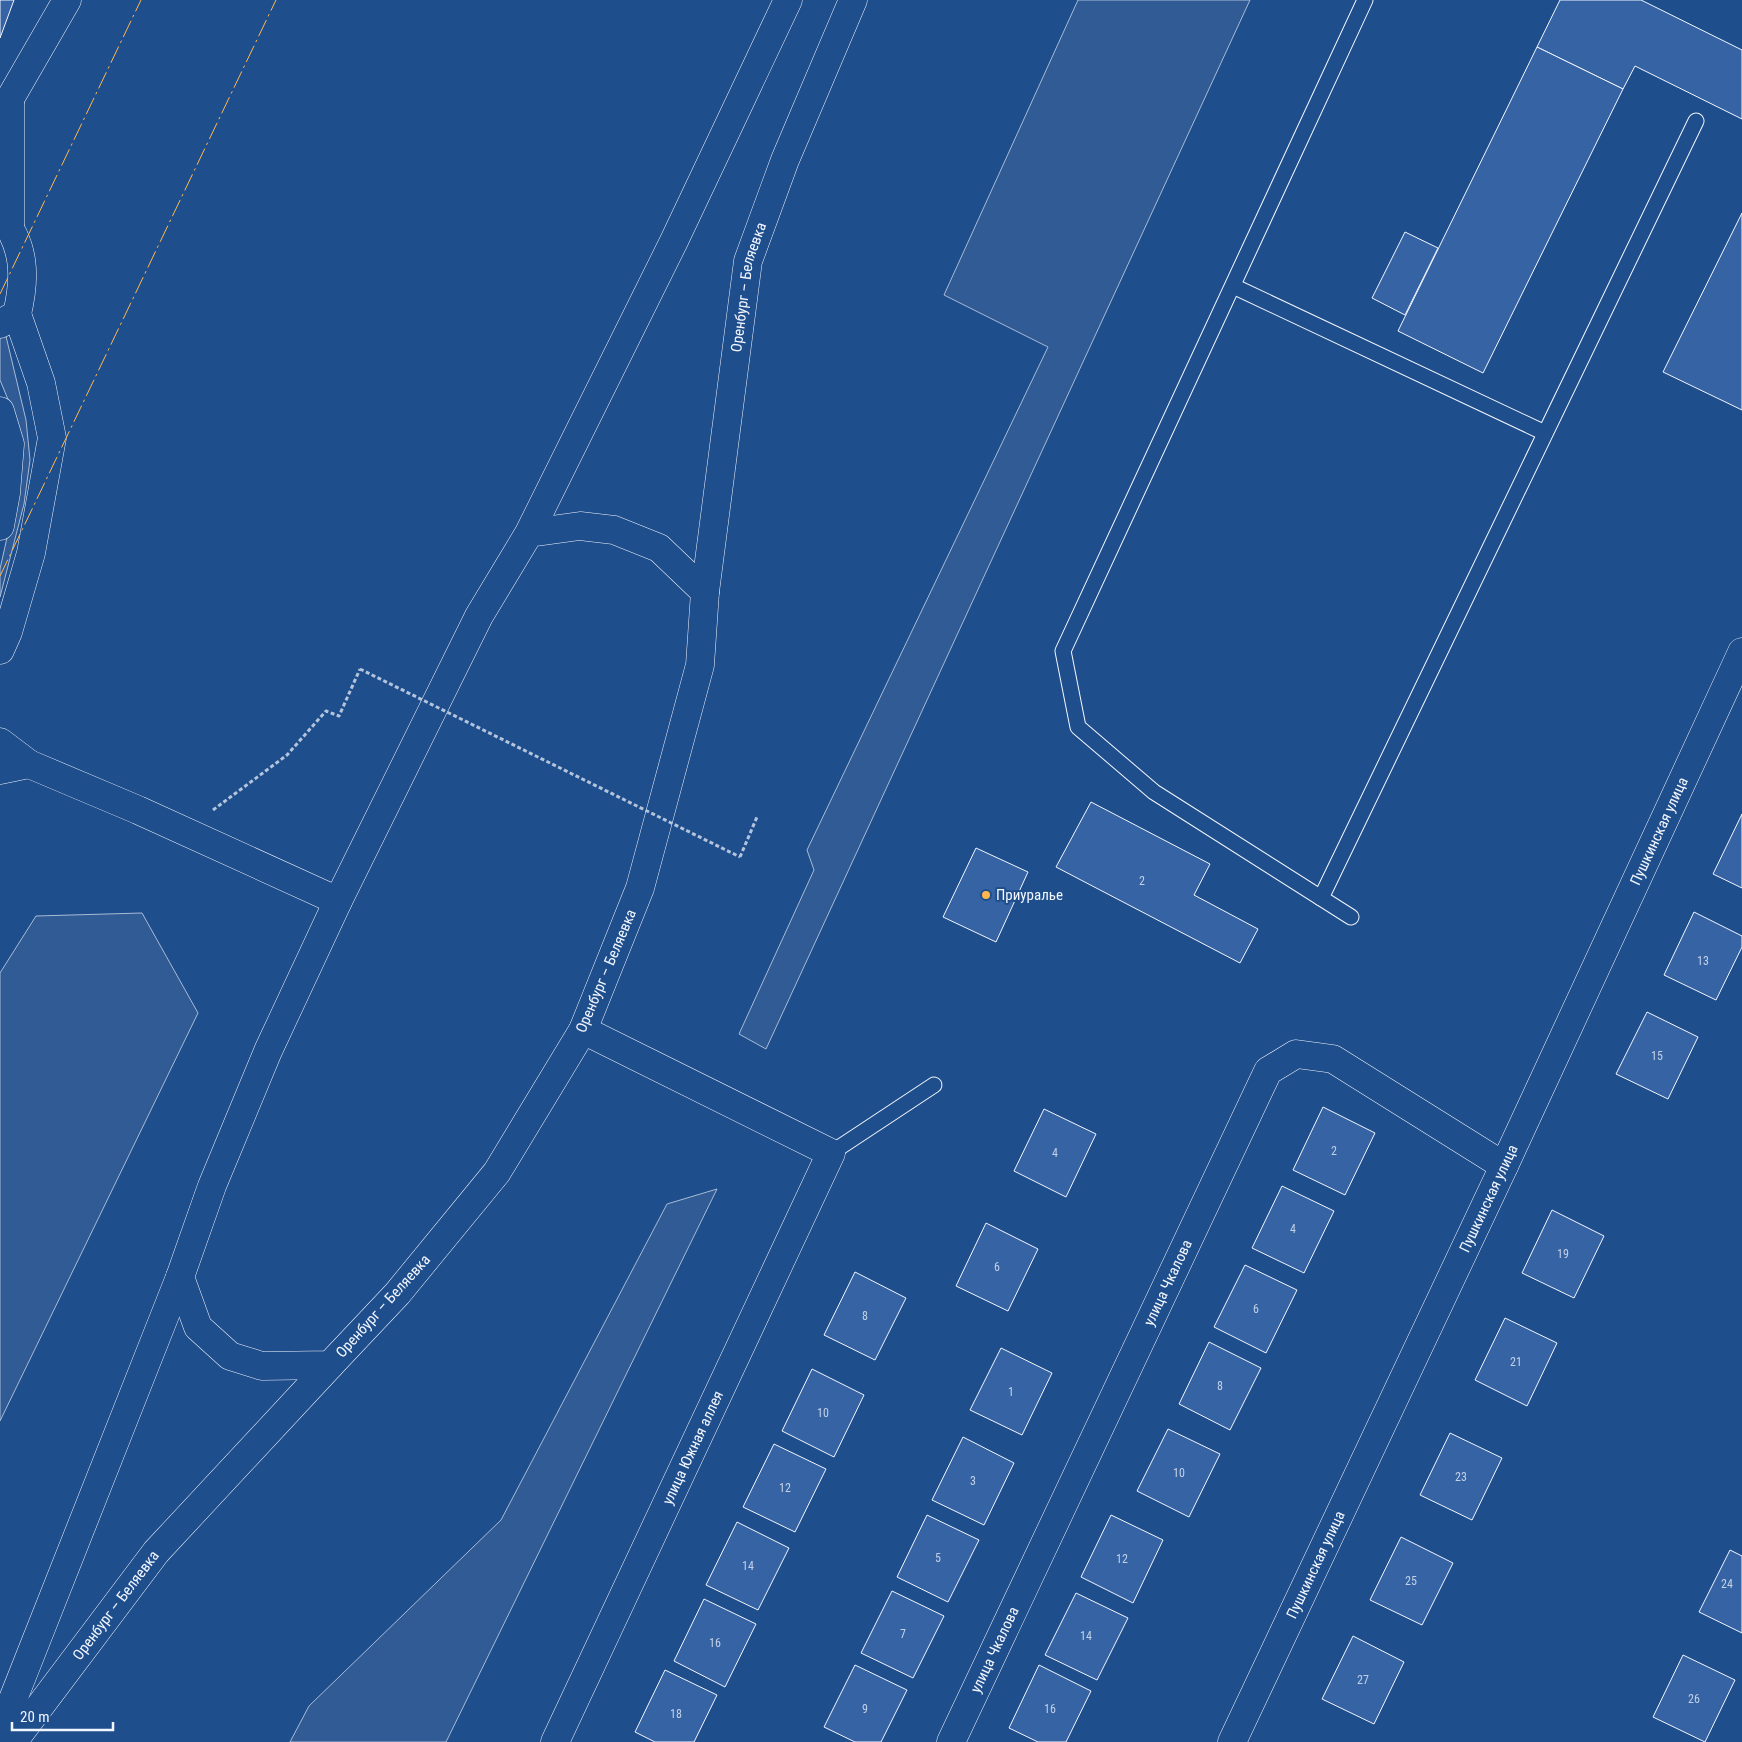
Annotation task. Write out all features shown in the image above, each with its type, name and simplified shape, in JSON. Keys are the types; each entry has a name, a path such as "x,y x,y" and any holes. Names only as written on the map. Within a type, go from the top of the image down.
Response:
{"street":[{"path":"0,650 8,632 31,553 52,438 41,383 8,319 23,288 23,279 20,251 5,220 5,107 67,0"},
{"path":"0,1732 180,1277 212,1186 268,1051 338,901 479,616 529,533 674,240 788,0"},
{"name":"Оренбург – Беляевка","path":"13,1742 156,1552 397,1294 497,1172 583,1030 640,888 700,665 704,592 748,261 785,160 853,0"},
{"path":"0,411 10,444 6,493 0,526"},
{"path":"529,533 580,526 614,530 659,548 704,592"},
{"name":"Пушкинская улица","path":"1232,1742 1504,1166 1742,652"},
{"path":"0,742 29,764 184,830 338,901"},
{"path":"0,770 29,764"},
{"path":"583,1030 831,1152"},
{"name":"улица Чкалова","path":"951,1742 1268,1071 1296,1054 1333,1059 1504,1166"},
{"name":"улица Южная аллея","path":"555,1742 831,1152"},
{"name":"Оренбург – Беляевка","path":"180,1277 198,1327 230,1356 262,1366 330,1365"}],"lane":[{"path":"1351,917 1154,792 1078,727 1063,651 1365,0"},
{"path":"1321,898 1696,121"},
{"path":"1233,286 1546,433"},
{"path":"0,752 29,764"},
{"path":"831,1152 934,1085"}],"path":[{"path":"184,830 287,755 326,710 339,716 360,669 740,857 757,817"}],"shaded area":[{"path":"1078,0 1250,0 766,1049 739,1034 814,870 807,850 1048,347 944,295"},
{"path":"4,328 26,420 30,460 24,504 0,597 0,569 15,502 14,414 0,380 0,331"},
{"path":"142,913 198,1013 0,1421 0,973 36,916"},
{"path":"717,1189 446,1742 290,1742 309,1706 501,1520 667,1204"}],"building":[{"path":"0,0 14,0 0,38"},
{"path":"1560,0 1641,0 1742,50 1742,119 1635,66 1623,89 1537,47"},
{"path":"1537,47 1623,89 1483,373 1398,331"},
{"path":"1742,213 1742,410 1663,372"},
{"path":"1405,232 1438,248 1405,315 1372,298"},
{"path":"1091,802 1210,864 1194,895 1258,929 1240,963 1056,867"},
{"path":"1742,814 1742,888 1713,874"},
{"name":"Приуралье","path":"976,848 1028,872 996,942 943,917"},
{"path":"1694,912 1742,936 1742,947 1716,1000 1664,975"},
{"path":"1647,1012 1698,1037 1668,1099 1616,1074"},
{"path":"1323,1107 1375,1133 1345,1195 1293,1170"},
{"path":"1044,1109 1096,1134 1066,1197 1014,1171"},
{"path":"1282,1186 1334,1211 1304,1273 1252,1248"},
{"path":"1552,1210 1604,1236 1574,1298 1522,1273"},
{"path":"986,1223 1038,1249 1008,1311 956,1286"},
{"path":"1245,1265 1297,1290 1266,1353 1214,1327"},
{"path":"855,1272 906,1298 875,1360 824,1335"},
{"path":"1505,1318 1557,1343 1527,1406 1475,1380"},
{"path":"1209,1342 1261,1368 1230,1430 1179,1404"},
{"path":"1001,1348 1052,1373 1022,1435 970,1410"},
{"path":"812,1369 864,1395 834,1457 782,1431"},
{"path":"1168,1429 1220,1454 1189,1517 1137,1491"},
{"path":"1450,1433 1502,1458 1472,1520 1420,1495"},
{"path":"963,1437 1014,1463 984,1525 932,1500"},
{"path":"774,1444 826,1469 795,1532 743,1507"},
{"path":"927,1515 979,1540 948,1602 897,1577"},
{"path":"1111,1515 1163,1540 1133,1603 1081,1577"},
{"path":"737,1522 789,1548 758,1610 706,1585"},
{"path":"1401,1537 1453,1563 1422,1625 1370,1600"},
{"path":"1730,1550 1742,1556 1742,1633 1699,1612"},
{"path":"892,1591 944,1616 913,1678 861,1653"},
{"path":"1076,1593 1128,1618 1097,1680 1045,1655"},
{"path":"704,1599 756,1624 725,1687 674,1661"},
{"path":"1353,1636 1404,1662 1374,1724 1322,1699"},
{"path":"1683,1655 1735,1680 1705,1742 1653,1717"},
{"path":"855,1665 907,1690 881,1742 855,1742 824,1727"},
{"path":"1039,1665 1091,1691 1066,1742 1038,1742 1009,1728"},
{"path":"665,1670 717,1695 694,1742 655,1742 635,1732"}],"power":[{"path":"0,294 141,0"},
{"path":"0,576 276,0"}],"place":[{"name":"Приуралье","path":"986,895"}]}
